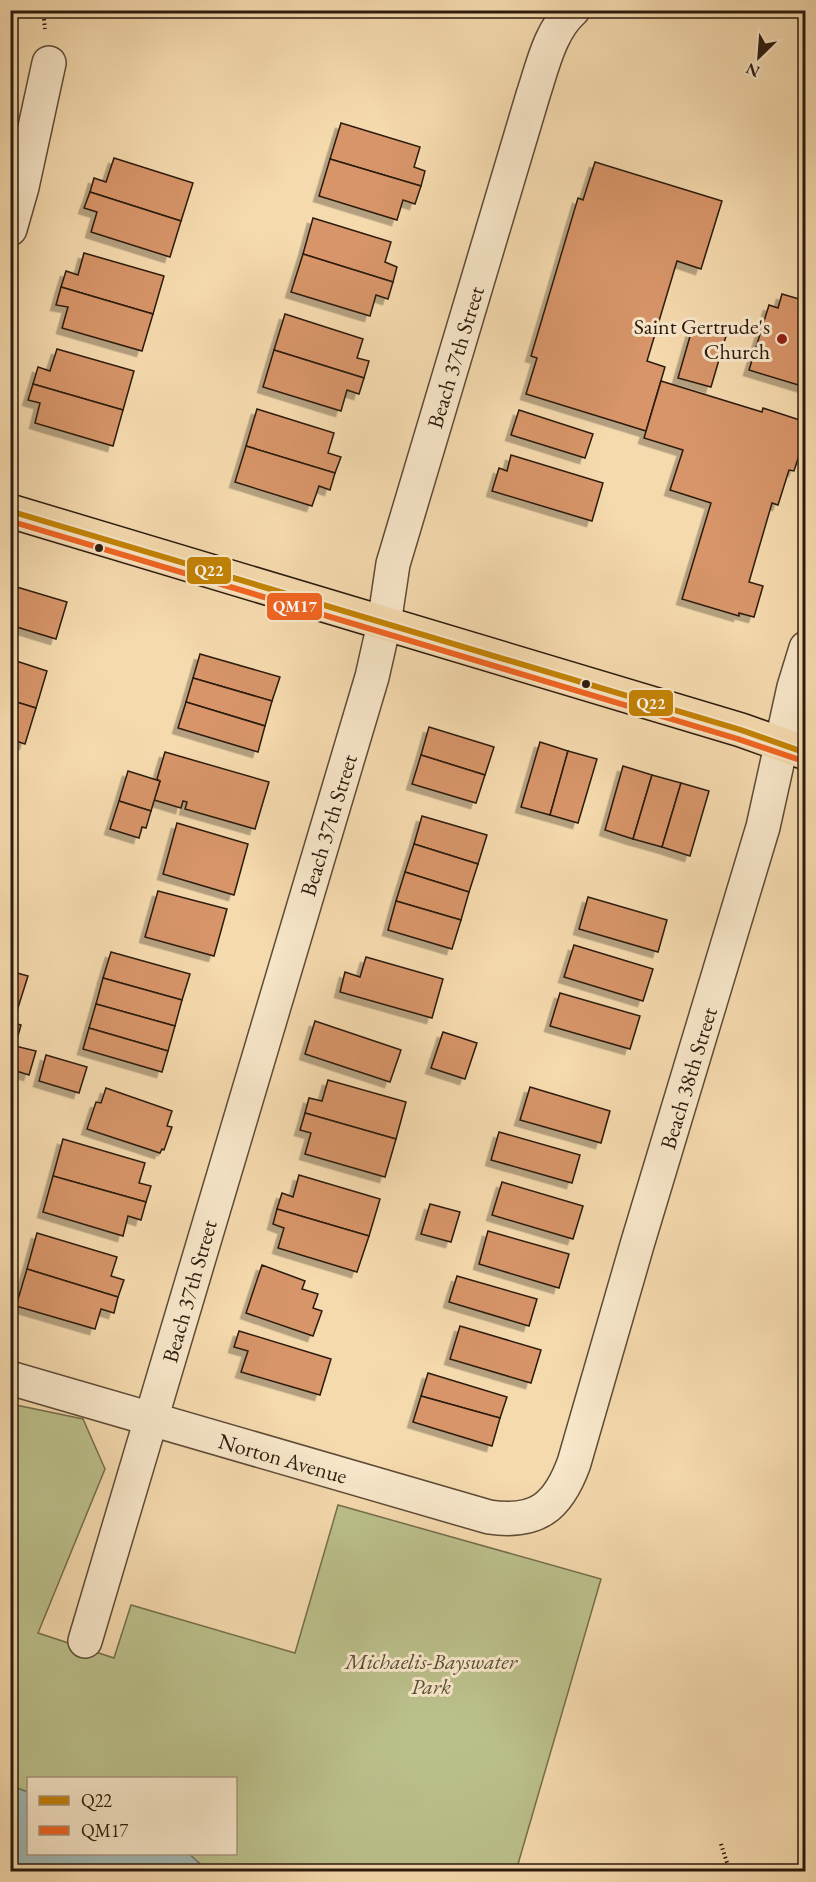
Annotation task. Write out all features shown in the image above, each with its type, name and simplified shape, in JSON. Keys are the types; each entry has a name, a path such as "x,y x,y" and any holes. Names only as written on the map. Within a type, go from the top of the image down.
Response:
{"main road":[{"path":"10,511 741,730 793,748"}],"street":[{"name":"Beach 37th Street","path":"86,1641 368,689 384,624 393,564 533,95 555,35 572,11"},
{"path":"10,230 22,187 49,63"},
{"name":"Beach 38th Street","path":"553,1501 566,1483 574,1463 763,827 793,748 794,687 806,648"},
{"name":"Norton Avenue","path":"10,1378 489,1518 520,1520 534,1515 553,1501"}],"path":[{"path":"721,1845 730,1872"}],"green space":[{"name":"Michaelis-Bayswater Park","path":"11,1404 83,1419 105,1469 38,1633 114,1658 131,1605 295,1653 338,1505 601,1579 516,1871 208,1871 190,1855 237,1855 237,1777 27,1777 27,1792 11,1786"}],"water":[{"path":"11,1786 27,1792 27,1855 190,1855 208,1871 11,1871"}],"building":[{"path":"341,123 420,147 414,167 425,171 421,186 330,159"},
{"path":"114,158 193,183 181,221 90,192 94,178 106,182"},
{"path":"330,159 421,186 415,204 403,200 397,220 319,196"},
{"path":"595,162 722,201 701,269 677,261 647,361 665,367 646,431 526,394 537,358 531,356 578,198 583,200"},
{"path":"90,192 181,221 170,257 91,232 97,212 84,208"},
{"path":"313,218 391,242 385,262 397,267 393,282 303,254"},
{"path":"84,253 164,276 153,314 61,287 66,271 78,275"},
{"path":"303,254 393,282 388,299 376,295 370,316 291,292"},
{"path":"61,287 153,314 142,351 62,328 68,307 56,305"},
{"name":"Saint Gertrude's Church","path":"782,294 806,301 805,387 749,370 769,305 778,308"},
{"path":"285,314 363,339 357,358 369,361 364,378 274,350"},
{"path":"693,326 726,336 711,387 678,378"},
{"path":"57,349 134,371 123,410 33,384 38,367 50,371"},
{"path":"274,350 364,378 359,394 347,390 341,411 263,387"},
{"path":"661,381 762,412 763,408 806,422 806,434 794,471 789,470 778,505 772,503 749,582 763,586 754,617 739,613 739,616 682,599 711,503 670,490 683,450 644,438"},
{"path":"33,384 123,410 113,446 35,423 40,403 28,400"},
{"path":"257,409 334,433 328,453 341,457 335,473 246,446"},
{"path":"519,410 593,434 585,458 511,435"},
{"path":"246,446 335,473 330,490 319,486 312,506 235,482"},
{"path":"511,455 603,483 592,521 492,491 499,468 507,471"},
{"path":"10,585 67,602 56,639 10,625"},
{"path":"200,654 280,677 272,701 193,678"},
{"path":"10,659 47,671 36,708 10,700"},
{"path":"193,678 272,701 265,726 186,702"},
{"path":"10,700 36,708 25,744 10,739"},
{"path":"186,702 265,726 258,752 178,728"},
{"path":"429,727 494,747 485,775 421,755"},
{"path":"540,742 568,751 550,815 521,807"},
{"path":"568,751 597,759 578,823 550,815"},
{"path":"165,752 269,782 255,829 185,809 187,802 183,801 181,808 154,800"},
{"path":"421,755 485,775 476,803 412,784"},
{"path":"10,765 17,766 10,789"},
{"path":"623,766 652,775 633,839 605,830"},
{"path":"128,771 160,781 151,811 119,801"},
{"path":"652,775 681,783 662,847 633,839"},
{"path":"681,783 709,791 690,856 662,847"},
{"path":"119,801 151,811 146,828 142,827 139,838 110,829"},
{"path":"422,816 487,835 478,864 414,844"},
{"path":"177,823 248,844 234,895 163,874"},
{"path":"414,844 478,864 469,892 405,872"},
{"path":"405,872 469,892 461,920 396,901"},
{"path":"158,891 227,909 214,956 145,937"},
{"path":"588,897 667,920 658,952 579,929"},
{"path":"396,901 461,920 452,949 388,930"},
{"path":"574,945 653,969 643,1001 564,977"},
{"path":"111,952 190,974 182,1000 103,978"},
{"path":"366,957 443,979 432,1018 340,992 345,972 360,977"},
{"path":"10,971 28,976 16,1014 10,1012"},
{"path":"103,978 182,1000 175,1026 96,1004"},
{"path":"560,993 640,1016 630,1049 550,1026"},
{"path":"96,1004 175,1026 168,1051 89,1028"},
{"path":"315,1021 401,1050 390,1082 305,1054"},
{"path":"10,1022 21,1025 15,1046 36,1051 29,1075 10,1069"},
{"path":"89,1028 168,1051 162,1072 83,1049"},
{"path":"443,1032 477,1043 465,1079 431,1068"},
{"path":"46,1055 87,1067 79,1093 39,1081"},
{"path":"328,1080 406,1102 396,1139 305,1113 309,1098 322,1101"},
{"path":"530,1087 610,1111 601,1143 520,1120"},
{"path":"106,1088 172,1111 167,1126 172,1127 164,1150 162,1149 160,1153 87,1129 96,1102 101,1103"},
{"path":"305,1113 396,1139 385,1177 305,1154 311,1133 300,1130"},
{"path":"499,1132 580,1155 572,1183 491,1160"},
{"path":"63,1139 145,1163 139,1183 151,1186 146,1202 53,1176"},
{"path":"299,1175 380,1199 369,1236 277,1209 282,1193 293,1197"},
{"path":"53,1176 146,1202 141,1220 128,1216 123,1236 43,1212"},
{"path":"502,1182 583,1206 573,1239 492,1215"},
{"path":"430,1204 460,1212 451,1242 421,1234"},
{"path":"277,1209 369,1236 357,1272 278,1248 284,1228 273,1224"},
{"path":"488,1231 569,1254 559,1288 479,1264"},
{"path":"37,1233 117,1257 111,1276 124,1280 118,1297 27,1269"},
{"path":"262,1265 305,1281 302,1289 318,1294 313,1308 322,1311 313,1336 246,1313"},
{"path":"27,1269 118,1297 114,1313 101,1309 95,1329 16,1306"},
{"path":"457,1276 537,1299 529,1326 449,1302"},
{"path":"460,1326 541,1350 531,1383 450,1359"},
{"path":"239,1331 331,1359 320,1395 241,1372 248,1351 234,1347"},
{"path":"428,1373 507,1397 500,1418 421,1396"},
{"path":"421,1396 500,1418 492,1446 413,1422"}],"transit line":[{"name":"Q22","path":"10,511 741,730 806,753"},
{"name":"QM17","path":"10,521 738,739 803,761"}],"place":[{"name":"Saint Gertrude's Church","path":"782,339"}]}
